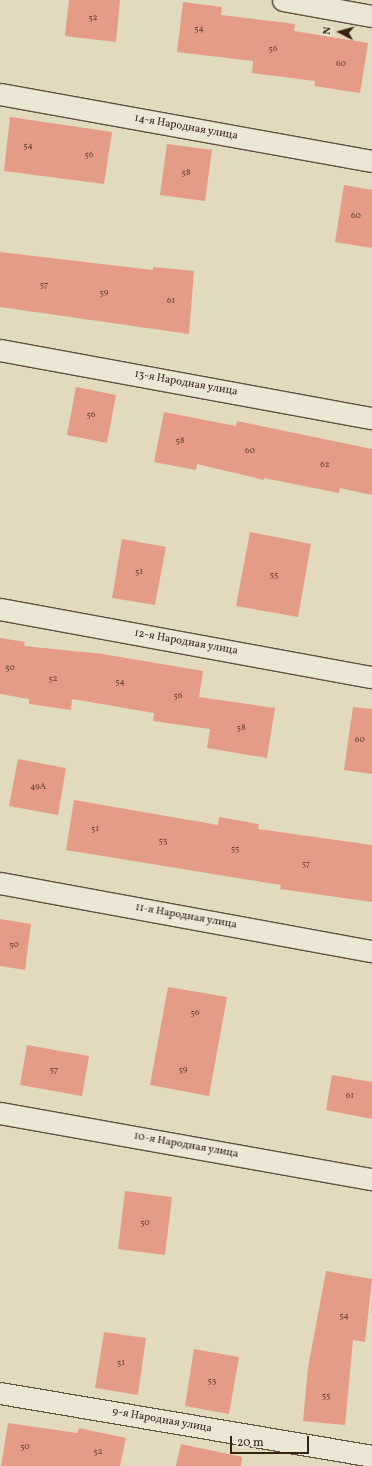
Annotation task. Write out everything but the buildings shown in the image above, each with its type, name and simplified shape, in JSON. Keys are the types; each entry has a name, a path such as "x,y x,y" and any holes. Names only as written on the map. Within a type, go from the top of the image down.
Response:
{"street":[{"path":"283,0 372,16"},
{"name":"14-я Народная улица","path":"0,94 372,162"},
{"name":"13-я Народная улица","path":"0,350 372,418"},
{"name":"12-я Народная улица","path":"0,609 372,677"},
{"name":"11-я Народная улица","path":"0,883 372,951"},
{"name":"10-я Народная улица","path":"0,1113 372,1179"},
{"name":"9-я Народная улица","path":"0,1393 372,1456"}]}
